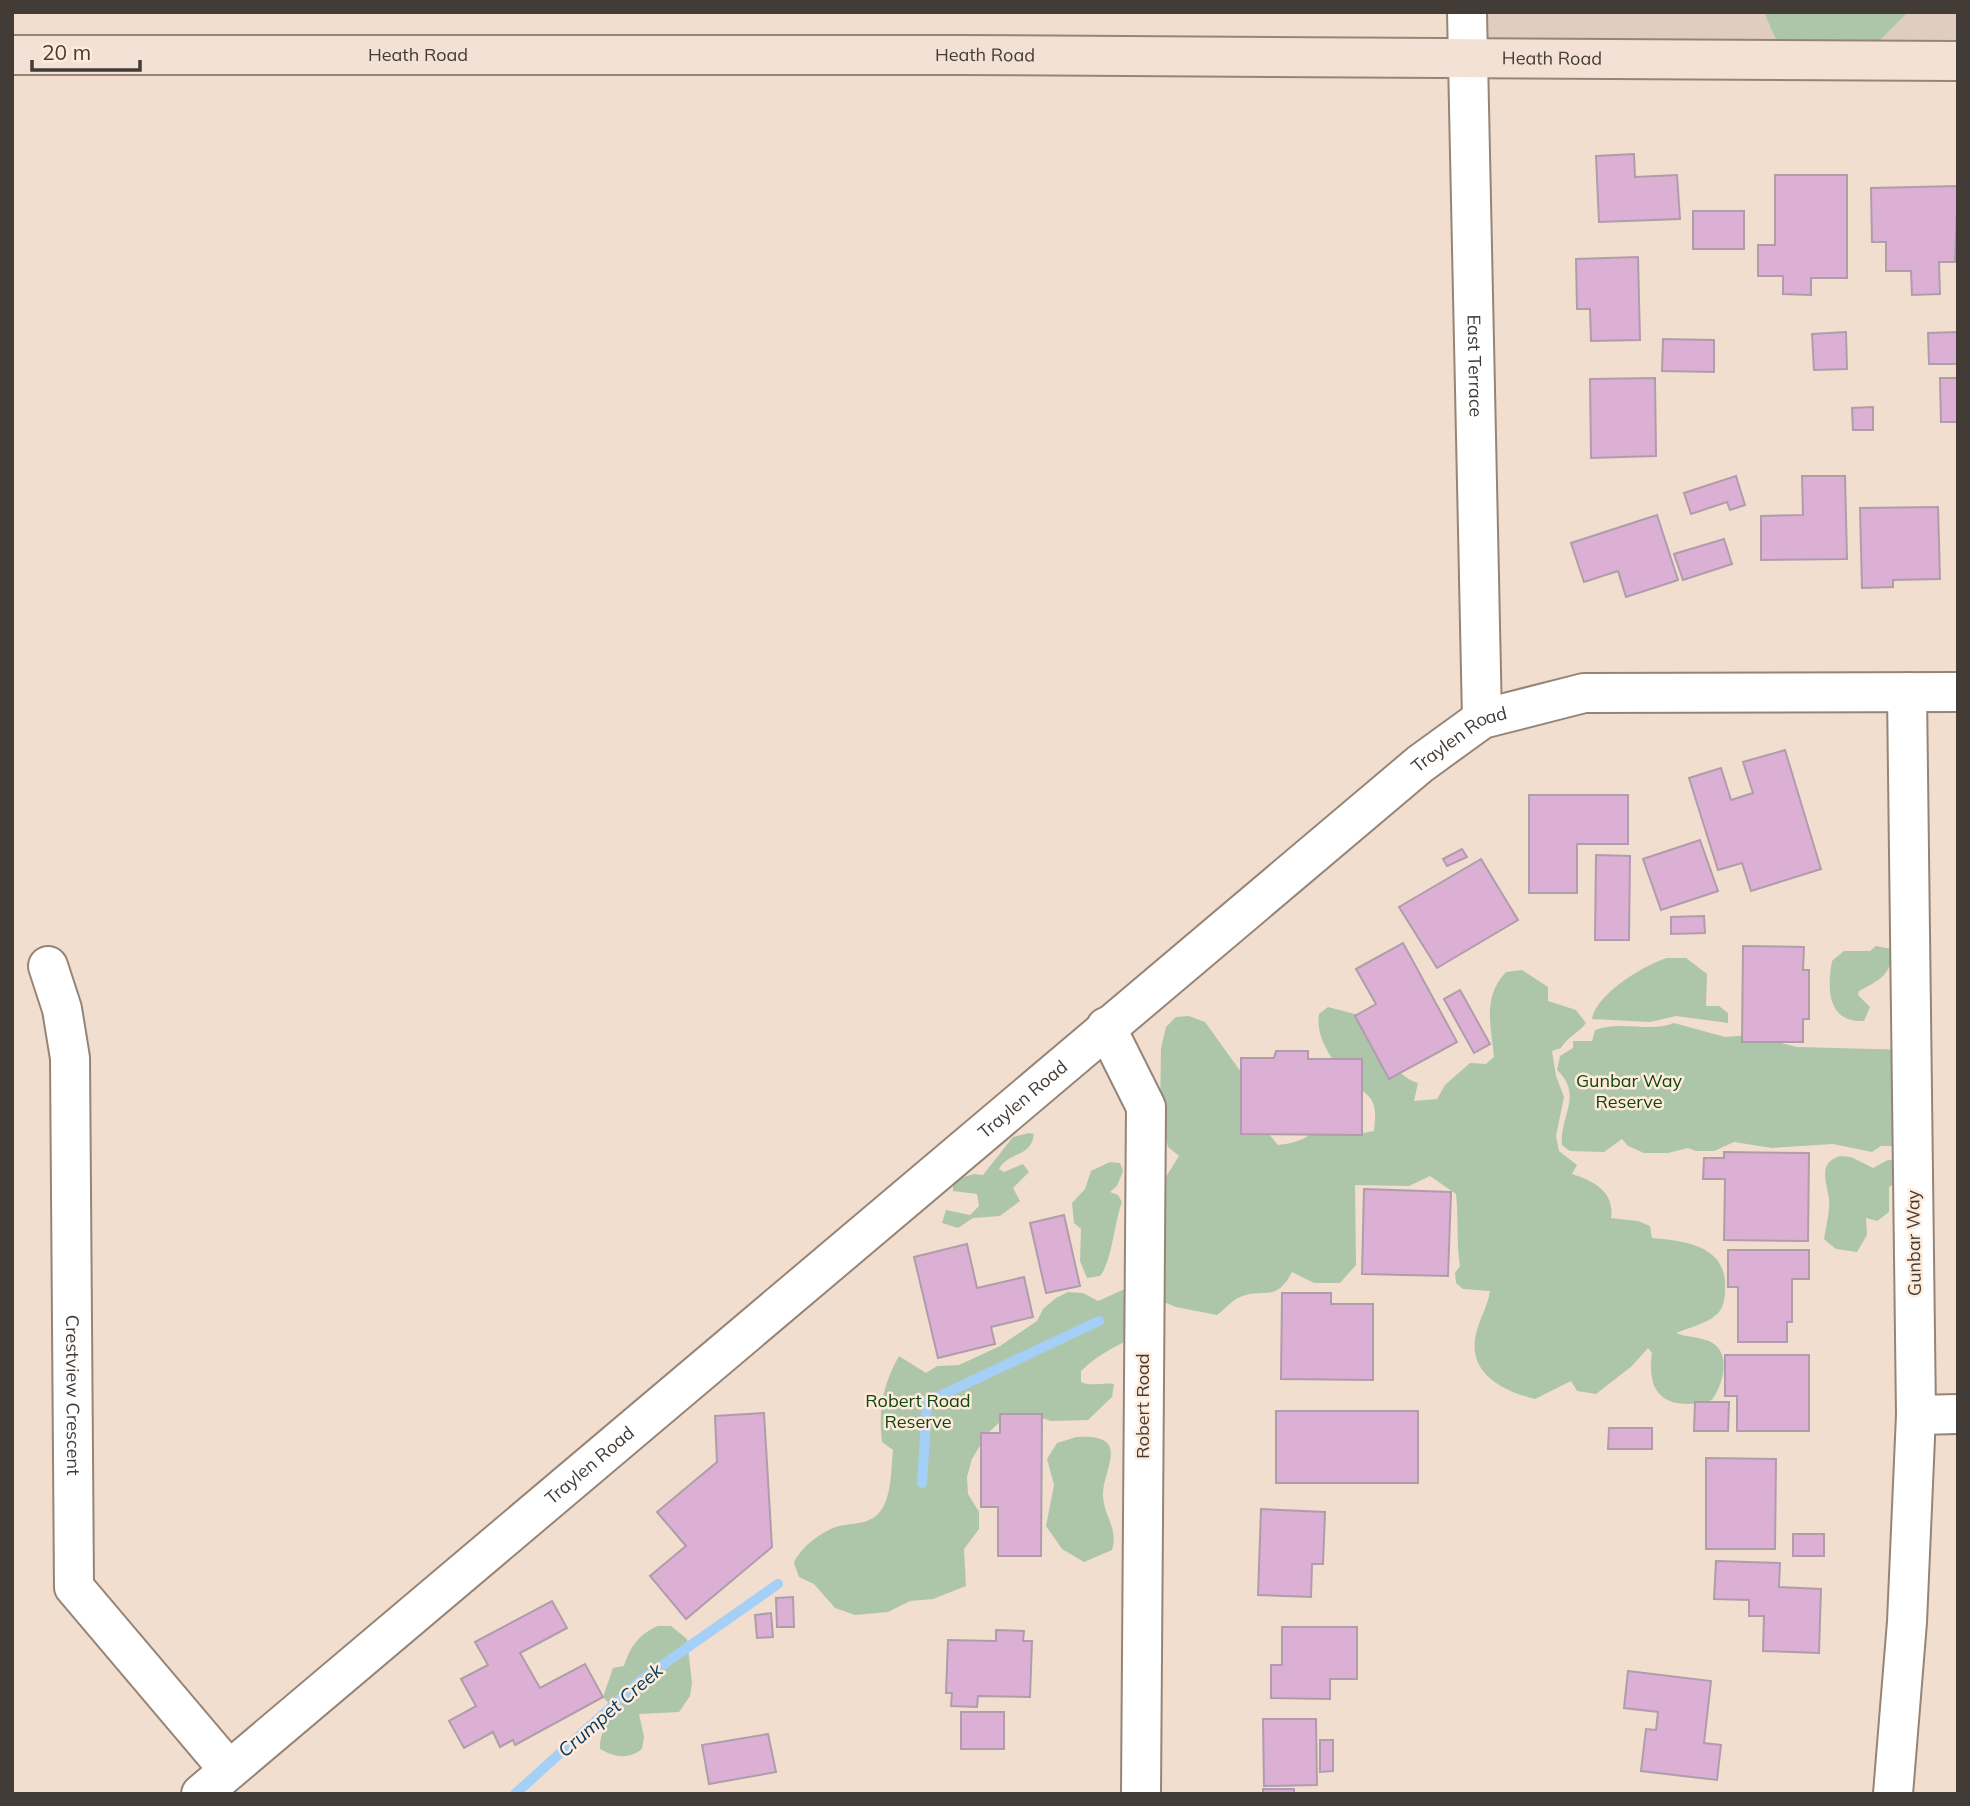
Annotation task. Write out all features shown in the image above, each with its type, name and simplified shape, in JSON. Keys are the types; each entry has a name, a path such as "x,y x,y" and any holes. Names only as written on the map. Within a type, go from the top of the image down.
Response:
{"street":[{"name":"East Terrace","path":"1467,12 1482,719"},
{"name":"Heath Road","path":"12,55 1958,61"},
{"name":"Gunbar Way","path":"1893,1794 1907,1622 1916,1415 1907,692"},
{"name":"Traylen Road","path":"215,1782 1106,1027 1420,764 1482,719 1584,693 1958,692"},
{"name":"Crestview Crescent","path":"48,966 62,1009 70,1058 74,1587 215,1782"},
{"name":"Robert Road","path":"1106,1027 1146,1107 1141,1794"},
{"path":"1916,1415 1958,1414"}],"shaded area":[{"path":"1467,12 1958,12 1958,61 1467,59"}],"green space":[{"path":"1764,12 1908,12 1872,48 1777,42"},
{"path":"1876,946 1892,949 1890,965 1879,980 1859,991 1858,995 1870,1007 1864,1021 1852,1020 1836,1010 1832,1002 1832,961 1844,951 1870,951"},
{"path":"1667,958 1686,958 1707,974 1706,1006 1719,1006 1728,1013 1728,1023 1676,1016 1650,1022 1592,1019 1602,1000 1622,982"},
{"path":"1522,970 1548,987 1548,1001 1576,1010 1586,1023 1561,1048 1552,1051 1556,1076 1564,1097 1556,1136 1559,1151 1577,1165 1572,1174 1595,1184 1606,1194 1610,1201 1611,1218 1638,1221 1650,1226 1652,1238 1691,1244 1712,1255 1720,1264 1725,1290 1720,1310 1707,1321 1676,1333 1709,1341 1721,1353 1724,1369 1720,1386 1712,1400 1685,1404 1664,1398 1653,1382 1652,1353 1648,1348 1632,1366 1596,1394 1577,1391 1571,1381 1535,1399 1498,1384 1480,1367 1476,1356 1478,1327 1490,1291 1463,1289 1456,1283 1455,1273 1460,1266 1456,1194 1430,1176 1409,1186 1355,1185 1356,1265 1340,1283 1314,1283 1292,1272 1280,1288 1269,1293 1240,1297 1217,1315 1176,1307 1156,1299 1164,1180 1179,1156 1168,1147 1160,1110 1161,1048 1166,1027 1176,1017 1189,1016 1205,1022 1241,1072 1264,1128 1278,1145 1303,1139 1325,1124 1353,1135 1374,1131 1374,1107 1369,1096 1350,1081 1327,1050 1320,1032 1319,1014 1328,1007 1374,1019 1395,1066 1409,1079 1418,1083 1414,1101 1437,1099 1445,1085 1470,1063 1486,1064 1494,1057 1490,1012 1494,992 1506,972"},
{"name":"Gunbar Way Reserve","path":"1674,1023 1725,1037 1750,1035 1797,1047 1911,1050 1912,1146 1881,1146 1872,1152 1833,1144 1772,1148 1734,1142 1714,1151 1688,1148 1668,1153 1644,1153 1628,1146 1622,1139 1604,1152 1570,1151 1562,1145 1570,1097 1565,1079 1557,1070 1560,1056 1573,1048 1573,1041 1592,1041 1595,1030 1606,1027 1655,1027"},
{"path":"1034,1134 1029,1147 1008,1159 999,1169 1004,1172 1023,1164 1029,1172 1013,1188 1020,1201 1000,1216 973,1218 958,1228 942,1223 946,1210 970,1215 979,1206 977,1194 953,1191 953,1180 974,1174 983,1175 1013,1137"},
{"path":"1840,1156 1851,1157 1873,1168 1888,1160 1897,1160 1894,1184 1889,1187 1889,1212 1877,1221 1866,1218 1867,1235 1857,1252 1836,1249 1824,1239 1829,1204 1826,1168 1828,1163"},
{"path":"1110,1162 1120,1163 1123,1171 1117,1186 1110,1192 1118,1195 1122,1202 1104,1270 1100,1276 1087,1278 1080,1261 1081,1229 1074,1223 1072,1203 1085,1189 1091,1171"},
{"name":"Robert Road Reserve","path":"1145,1280 1144,1333 1102,1354 1081,1371 1081,1382 1114,1384 1112,1397 1088,1420 1051,1421 1029,1414 1002,1420 987,1434 972,1459 967,1477 968,1494 979,1512 979,1529 964,1549 966,1586 933,1599 910,1601 888,1612 855,1615 835,1608 814,1584 799,1577 794,1563 809,1544 836,1527 871,1519 885,1503 893,1450 882,1442 881,1408 889,1377 899,1356 926,1373 937,1366 959,1365 1000,1346 1037,1321 1043,1309 1068,1292 1083,1293 1098,1301"},
{"path":"1076,1437 1104,1440 1111,1453 1103,1500 1114,1542 1112,1550 1084,1562 1062,1549 1046,1526 1054,1485 1047,1459 1057,1443"},
{"path":"658,1626 671,1626 687,1639 692,1683 690,1696 679,1712 639,1714 644,1737 642,1749 627,1756 611,1754 600,1749 600,1743 611,1706 603,1697 613,1668 624,1666 636,1642"}],"building":[{"path":"1634,154 1635,177 1677,175 1680,219 1599,222 1596,156"},
{"path":"1775,175 1847,175 1847,278 1811,278 1811,295 1783,294 1783,276 1758,276 1758,245 1775,245"},
{"path":"1958,186 1955,262 1939,262 1940,294 1912,295 1911,271 1886,271 1886,242 1872,242 1871,188"},
{"path":"1693,211 1744,211 1744,249 1693,249"},
{"path":"1638,257 1640,340 1591,341 1590,309 1577,309 1576,259"},
{"path":"1846,332 1847,369 1814,370 1812,334"},
{"path":"1958,332 1958,364 1929,364 1928,333"},
{"path":"1663,339 1714,340 1714,372 1662,371"},
{"path":"1655,378 1656,456 1591,458 1590,379"},
{"path":"1940,378 1958,378 1958,422 1941,422"},
{"path":"1873,407 1873,430 1853,430 1852,408"},
{"path":"1736,476 1745,505 1730,510 1727,502 1691,514 1684,493"},
{"path":"1802,476 1845,476 1847,559 1761,560 1761,516 1803,515"},
{"path":"1938,507 1940,579 1893,580 1893,587 1862,588 1860,508"},
{"path":"1657,515 1678,580 1626,597 1618,571 1584,582 1571,543"},
{"path":"1724,539 1732,564 1683,580 1674,554"},
{"path":"1785,750 1821,869 1751,891 1742,863 1718,870 1689,778 1721,768 1731,800 1753,793 1743,762"},
{"path":"1529,795 1628,795 1628,844 1577,844 1577,893 1529,893"},
{"path":"1700,840 1718,891 1661,910 1643,859"},
{"path":"1462,849 1467,857 1447,866 1443,859"},
{"path":"1596,855 1630,856 1629,940 1595,940"},
{"path":"1481,859 1518,920 1437,968 1399,907"},
{"path":"1704,916 1705,933 1671,934 1671,917"},
{"path":"1403,943 1457,1042 1389,1079 1355,1016 1376,1004 1356,969"},
{"path":"1743,946 1804,947 1803,970 1809,970 1809,1019 1803,1019 1803,1042 1742,1042"},
{"path":"1460,990 1490,1044 1474,1053 1444,999"},
{"path":"1276,1051 1308,1051 1308,1059 1362,1059 1362,1135 1241,1134 1241,1058 1274,1058"},
{"path":"1724,1152 1809,1153 1808,1241 1724,1240 1725,1179 1703,1179 1704,1158 1724,1158"},
{"path":"1364,1189 1451,1192 1448,1276 1362,1274"},
{"path":"1064,1215 1080,1286 1046,1293 1030,1223"},
{"path":"967,1244 977,1288 1024,1277 1033,1317 991,1327 995,1344 938,1358 914,1257"},
{"path":"1728,1250 1809,1250 1809,1279 1792,1279 1792,1322 1787,1322 1787,1342 1738,1342 1738,1287 1728,1287"},
{"path":"1282,1293 1331,1293 1331,1304 1373,1304 1373,1380 1281,1379"},
{"path":"1725,1355 1809,1355 1809,1431 1737,1431 1737,1396 1725,1396"},
{"path":"1695,1402 1729,1402 1728,1431 1694,1431"},
{"path":"1276,1411 1418,1411 1418,1483 1276,1483"},
{"path":"764,1413 772,1547 686,1619 650,1576 686,1546 657,1512 717,1462 715,1416"},
{"path":"1000,1414 1042,1414 1041,1556 998,1556 998,1507 981,1507 981,1433 1000,1433"},
{"path":"1609,1428 1652,1428 1652,1449 1608,1449"},
{"path":"1706,1458 1776,1459 1775,1549 1706,1549"},
{"path":"1261,1509 1325,1512 1323,1564 1312,1564 1311,1597 1258,1595"},
{"path":"1793,1534 1824,1534 1824,1556 1793,1556"},
{"path":"1716,1561 1780,1563 1779,1587 1821,1589 1819,1653 1763,1651 1764,1616 1749,1616 1749,1600 1714,1599"},
{"path":"793,1597 794,1627 777,1627 776,1598"},
{"path":"552,1601 567,1628 520,1653 540,1688 585,1664 603,1697 515,1745 513,1740 500,1747 493,1732 464,1748 449,1721 476,1706 461,1679 488,1665 475,1642"},
{"path":"771,1613 773,1637 757,1638 755,1615"},
{"path":"1282,1627 1357,1627 1357,1679 1330,1679 1330,1699 1271,1698 1271,1665 1282,1665"},
{"path":"996,1630 1024,1631 1023,1641 1032,1641 1030,1697 978,1696 977,1707 951,1706 952,1693 946,1693 948,1640 996,1641"},
{"path":"1628,1671 1711,1681 1704,1743 1721,1745 1717,1780 1641,1771 1646,1729 1656,1730 1658,1712 1624,1708"},
{"path":"961,1712 1004,1712 1004,1749 961,1749"},
{"path":"1263,1719 1316,1719 1317,1785 1264,1786"},
{"path":"768,1734 776,1772 709,1784 702,1745"},
{"path":"1320,1740 1333,1740 1333,1771 1320,1772"},
{"path":"1263,1789 1294,1789 1294,1794 1263,1794"}],"waterway":[{"path":"922,1483 927,1402 1099,1321"},
{"name":"Crumpet Creek","path":"515,1794 641,1680 778,1584"}]}
